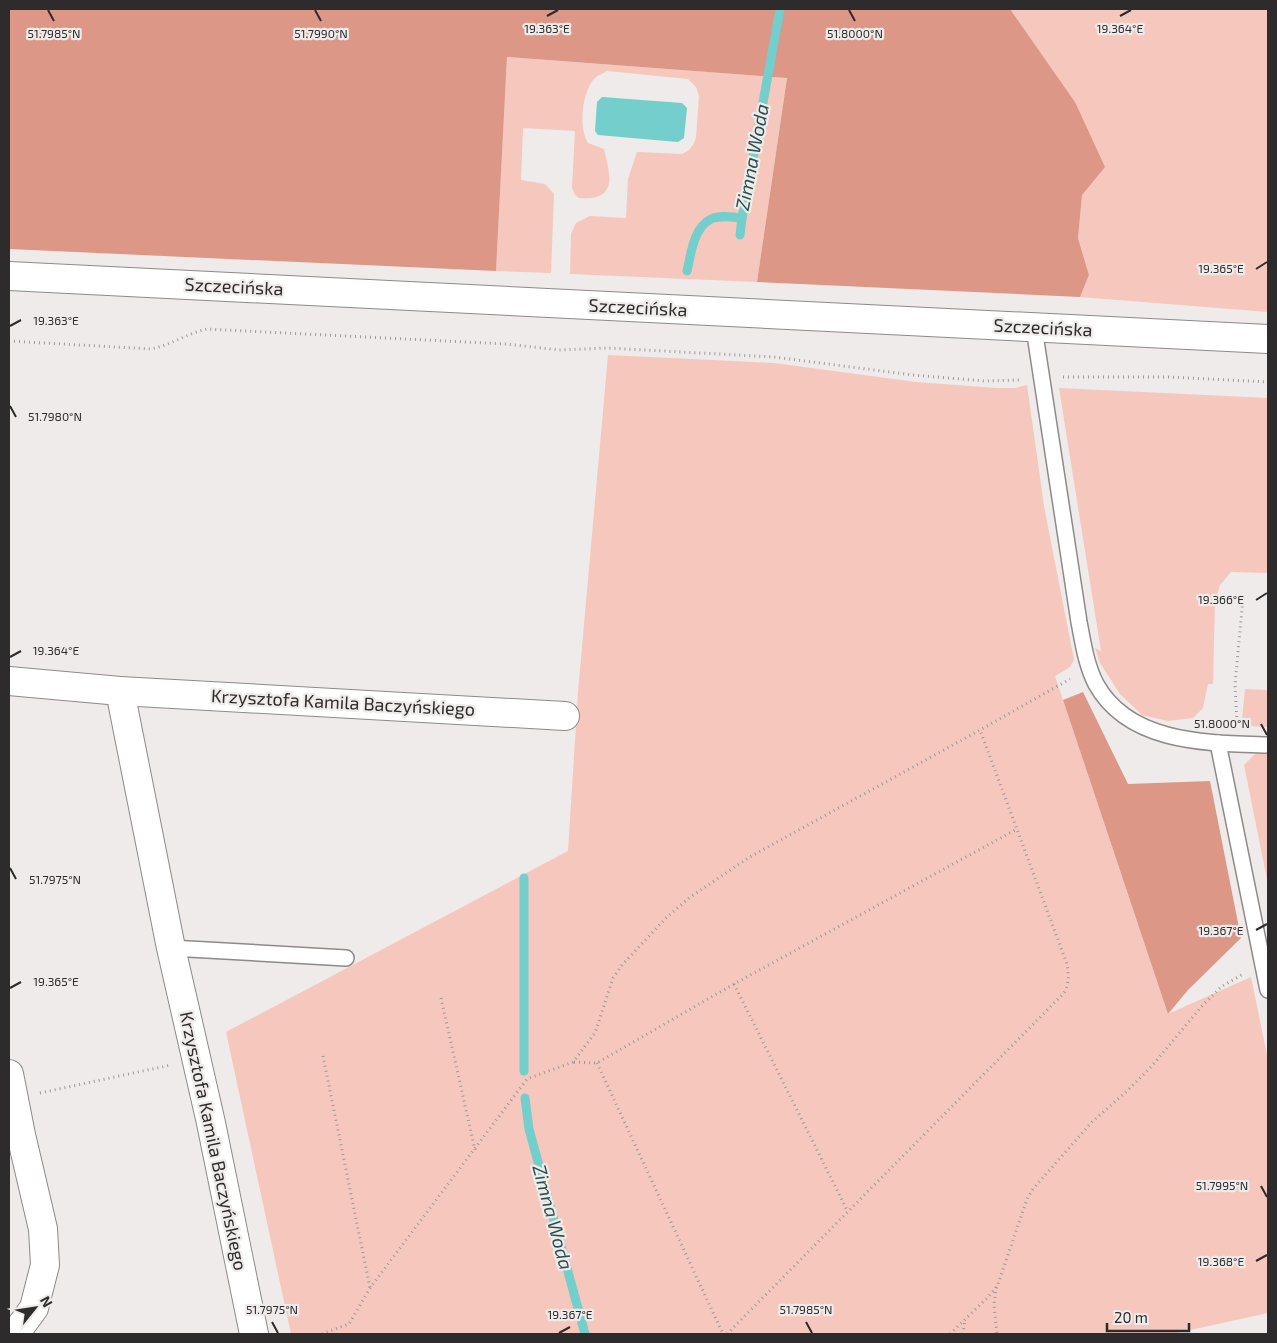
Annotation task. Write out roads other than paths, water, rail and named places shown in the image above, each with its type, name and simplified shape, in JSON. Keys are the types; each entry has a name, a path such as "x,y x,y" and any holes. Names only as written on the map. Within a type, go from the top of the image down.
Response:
{"street":[{"name":"Szczecińska","path":"9,276 1268,339"},
{"name":"Krzysztofa Kamila Baczyńskiego","path":"9,681 120,691 566,716"},
{"name":"Krzysztofa Kamila Baczyńskiego","path":"120,691 170,948 211,1123 254,1334"},
{"path":"11,1086 15,1136 43,1229 45,1265 34,1308 15,1334"}],"lane":[{"path":"1034,328 1076,606 1089,668 1097,685 1108,700 1128,719 1144,728 1160,733 1218,743 1268,745"},
{"path":"1218,743 1268,990"},
{"path":"170,948 346,958"}],"water":[{"path":"602,97 682,103 687,108 684,138 678,142 598,135 595,131 597,102"}],"waterway":[{"name":"Zimna Woda","path":"687,271 694,242 705,223 718,217 742,218 780,9"},
{"path":"740,235 742,218"},
{"name":"Zimna Woda","path":"524,878 524,1071"},
{"name":"Zimna Woda","path":"525,1098 529,1129 585,1334"}]}
